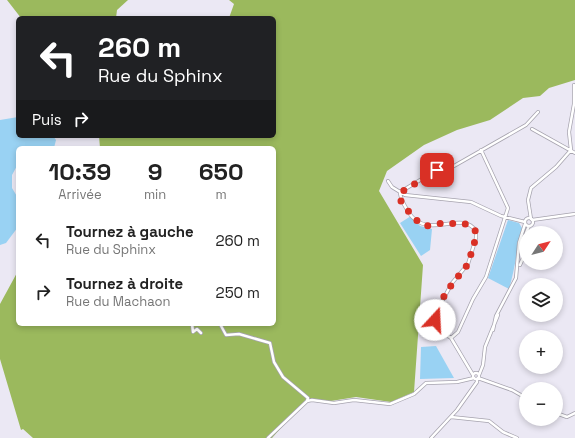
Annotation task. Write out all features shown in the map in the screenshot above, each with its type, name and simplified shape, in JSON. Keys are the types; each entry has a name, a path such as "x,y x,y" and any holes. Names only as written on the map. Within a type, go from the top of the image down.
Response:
{"street":[{"path":"529,226 530,211 528,200 531,188 556,167 571,150 569,132 574,104 574,85"},
{"path":"400,193 437,170 454,166 526,125 538,112"},
{"path":"532,129 575,152"},
{"path":"451,338 458,332 473,299 486,277 506,218 507,205 481,150"},
{"path":"388,181 392,188 409,196 435,197 471,202 506,218 529,221 575,214"},
{"path":"400,193 401,201 412,216 421,224 426,226 443,223 465,224 471,225 476,231 476,238 468,264 452,283 436,314 436,328 451,338 476,376 477,382 451,417 431,438"},
{"path":"529,221 529,226"},
{"path":"527,226 529,221"},
{"path":"268,438 308,401 312,400 334,403 354,400 390,404 414,394 426,383 457,382 476,376 482,370 485,347 493,330 498,314 514,286 519,267"},
{"path":"192,326 193,332 197,329 201,333"},
{"path":"221,326 226,335 239,334 270,343 274,362 283,377 308,398 308,401"},
{"path":"476,376 519,395"},
{"path":"563,416 567,417 575,413"},
{"path":"451,417 489,421 503,432 517,438"}],"green space":[{"path":"7,0 128,0 117,10 116,16 19,16"},
{"path":"229,0 575,0 575,80 549,88 540,96 523,98 490,120 457,130 424,145 387,171 379,191 423,265 414,392 391,402 356,397 331,401 313,399 303,403 272,438 33,438 23,429 21,430 0,359 0,304 16,275 16,326 276,326 276,146 100,146 99,138 276,138 276,16 230,16 234,4"}],"water":[{"path":"16,117 16,138 54,138 56,140 54,146 16,146 16,168 12,175 12,188 16,195 16,230 6,243 0,245 0,120"},
{"path":"411,216 420,226 432,229 430,250 421,256 400,223"},
{"path":"508,220 519,223 521,226 519,226 519,243 509,289 488,278"},
{"path":"436,346 454,378 420,379 421,347"}],"route":[{"path":"435,320 436,314 446,292 468,264 477,234 476,230 471,225 443,223 426,226 421,224 417,222 401,201 400,193 437,170"}]}
